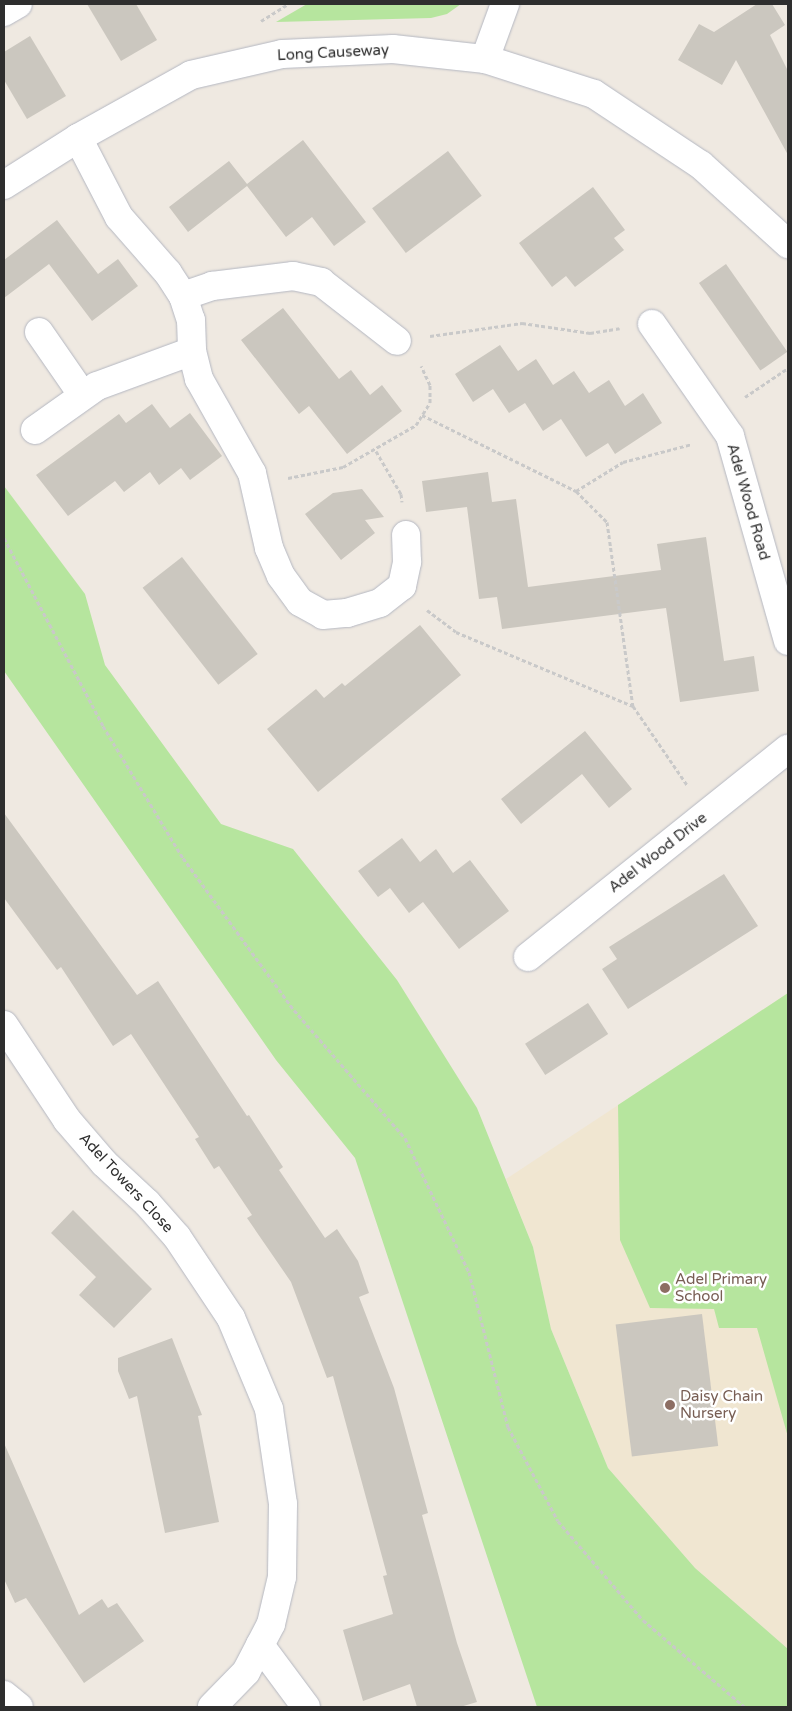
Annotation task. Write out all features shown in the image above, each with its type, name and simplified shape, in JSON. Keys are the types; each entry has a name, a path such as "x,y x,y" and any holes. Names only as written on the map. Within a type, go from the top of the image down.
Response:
{"street":[{"path":"4,12 18,4"},
{"path":"486,60 505,4"},
{"name":"Long Causeway","path":"4,185 78,138 191,75 282,54 392,49 486,60 594,94 701,165 788,244"},
{"path":"78,138 119,217 168,273 183,296 191,320 192,351 199,379 255,484 269,548 281,576 300,602 323,615 347,613 380,603 402,586 407,562 406,535"},
{"path":"183,296 212,286 293,276 321,282 397,341"},
{"name":"Adel Wood Road","path":"652,324 723,426 788,641"},
{"path":"39,332 82,394"},
{"path":"35,430 82,394 114,378 192,351"},
{"name":"Adel Wood Drive","path":"528,957 788,749"},
{"name":"Adel Towers Close","path":"4,1024 68,1120 104,1163 147,1203 177,1237 231,1318 269,1409 283,1504 282,1577 271,1624 246,1672 212,1707"},
{"path":"260,1645 306,1707"},
{"path":"4,1695 19,1707"}],"path":[{"path":"397,341 522,323 590,332 652,324"},
{"path":"255,484 343,467 376,451 416,425 430,403 430,385 421,366 397,341"},
{"path":"576,490 623,462 723,426 788,368"},
{"path":"422,415 576,490 607,522 633,706 707,814"},
{"path":"376,451 401,494 406,535"},
{"path":"4,538 103,726 184,858 294,1010 405,1138 469,1272 508,1427 558,1521 643,1620 745,1707"},
{"path":"398,589 456,632 633,706"}],"shaded area":[{"name":"Adel Primary School","path":"788,993 788,1649 695,1568 608,1468 551,1329 533,1247 506,1179"}],"green space":[{"path":"307,4 461,4 447,14 431,18 276,22"},
{"path":"4,486 85,594 105,665 221,824 293,849 397,980 477,1108 533,1247 551,1329 608,1468 695,1568 788,1649 788,1707 537,1707 355,1158 276,1060 4,671"},
{"path":"788,993 788,1437 757,1328 719,1328 714,1309 650,1308 620,1240 618,1105"}],"building":[{"path":"87,4 136,4 157,40 121,61"},
{"path":"757,4 772,4 785,25 770,35 788,71 788,155 736,60 722,85 678,60 699,24 714,32"},
{"path":"30,36 66,96 27,119 4,80 4,52"},
{"path":"303,140 366,222 334,246 312,217 286,237 247,186 188,232 169,207 229,161 247,184"},
{"path":"448,151 482,196 406,253 372,208"},
{"path":"593,187 625,230 614,238 624,250 575,287 566,276 552,287 519,243"},
{"path":"57,220 98,274 118,259 138,286 92,321 49,264 4,298 4,260"},
{"path":"726,264 787,352 760,371 699,283"},
{"path":"283,308 339,379 351,370 370,395 382,385 402,411 347,454 309,406 299,414 241,340"},
{"path":"500,345 518,371 536,359 553,385 574,371 589,393 609,380 625,406 643,393 662,423 615,454 608,443 586,457 561,419 543,431 525,403 509,413 493,389 473,402 455,374"},
{"path":"152,404 170,428 190,413 222,456 190,480 181,468 159,485 150,472 124,492 115,481 68,516 36,475 119,414 126,423"},
{"path":"488,472 492,502 516,499 528,587 661,570 657,544 706,537 724,661 754,656 759,691 680,702 666,608 502,629 497,597 479,599 467,507 426,512 422,481"},
{"path":"362,489 384,517 365,520 375,533 341,560 305,514 333,493"},
{"path":"182,557 258,654 218,685 143,588"},
{"path":"420,625 461,675 318,792 267,729 316,689 324,698 342,683 345,686"},
{"path":"585,731 632,789 609,808 582,774 521,824 501,799"},
{"path":"4,813 137,995 158,981 283,1167 279,1170 325,1238 337,1229 358,1261 369,1293 359,1297 394,1388 428,1513 422,1515 457,1643 477,1702 460,1707 417,1707 410,1684 363,1701 343,1630 393,1614 383,1576 387,1575 333,1376 327,1378 291,1282 247,1218 252,1215 219,1166 214,1169 195,1139 199,1137 131,1034 113,1046 61,967 57,970 4,898"},
{"path":"402,838 420,862 436,849 453,873 470,860 509,911 459,949 423,902 409,913 390,888 378,897 358,871"},
{"path":"724,874 758,926 628,1009 602,969 617,959 609,947"},
{"path":"588,1003 608,1034 545,1075 525,1044"},
{"path":"73,1210 152,1289 114,1328 79,1295 96,1277 51,1233"},
{"name":"Daisy Chain Nursery","path":"702,1314 718,1446 632,1457 616,1325"},
{"path":"172,1338 202,1415 198,1416 219,1522 165,1533 137,1396 129,1399 118,1371 118,1358"},
{"path":"4,1443 79,1615 102,1599 108,1608 117,1603 144,1641 84,1683 26,1598 15,1603 4,1579"}],"place":[{"name":"Adel Primary School","path":"665,1288"},
{"name":"Daisy Chain Nursery","path":"670,1405"}]}
